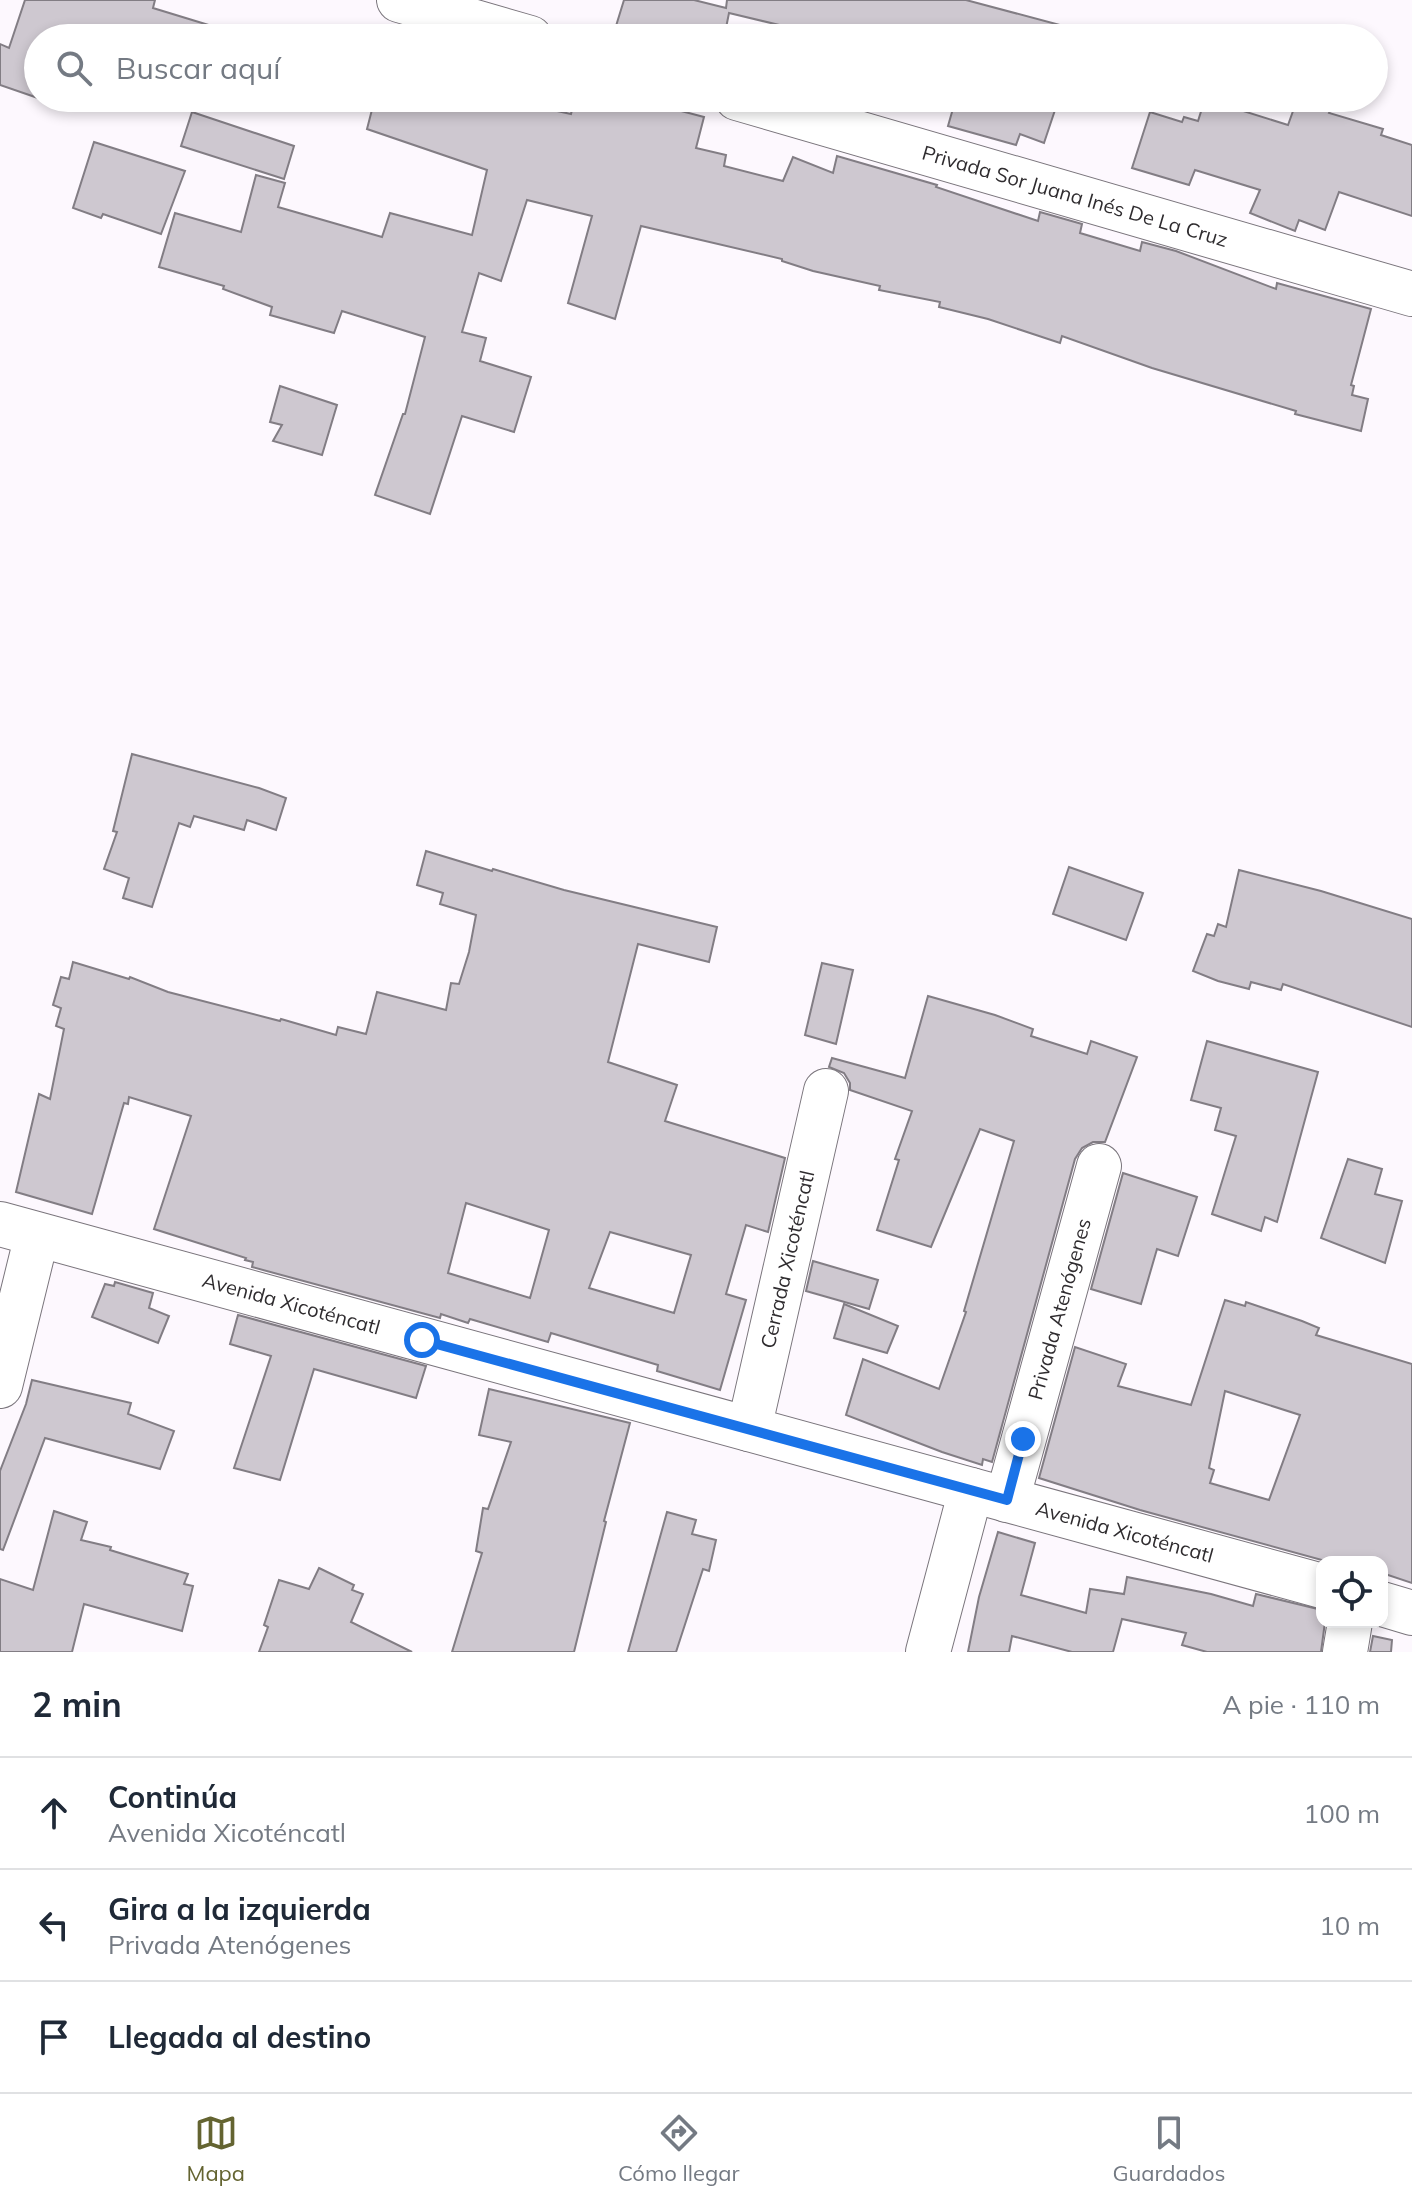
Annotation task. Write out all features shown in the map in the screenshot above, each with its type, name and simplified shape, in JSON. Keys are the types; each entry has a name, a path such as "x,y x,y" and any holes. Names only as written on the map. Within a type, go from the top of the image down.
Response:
{"street":[{"path":"399,0 482,24"},
{"name":"Privada Sor Juana Inés De La Cruz","path":"785,112 1412,294"},
{"name":"Cerrada Xicoténcatl","path":"749,1429 826,1091"},
{"name":"Privada Atenógenes","path":"928,1652 989,1495 1099,1166"},
{"path":"0,1386 18,1230"},
{"name":"Avenida Xicoténcatl","path":"18,1230 1316,1584"},
{"path":"1388,1606 1412,1613"},
{"path":"1345,1652 1349,1628"}],"building":[{"path":"25,0 155,0 153,8 205,24 24,24 24,93 0,85 0,44 9,48"},
{"path":"624,0 694,0 726,8 727,0 966,0 1056,24 775,24 729,13 727,24 617,24"},
{"path":"192,112 294,146 284,179 181,146"},
{"path":"371,112 685,112 704,117 696,148 726,155 724,166 783,181 793,157 833,173 837,156 937,185 1038,221 1040,212 1082,224 1080,233 1140,251 1142,242 1176,251 1276,289 1277,283 1371,309 1351,385 1354,386 1352,395 1368,399 1361,431 1295,414 1296,411 1152,368 1062,336 1060,343 988,319 939,307 940,302 879,290 880,286 813,271 782,259 641,226 615,319 568,303 592,216 527,200 501,281 479,273 462,332 486,338 480,361 531,377 514,432 462,416 430,514 375,495 405,414 425,337 342,311 334,333 270,315 272,307 223,289 224,286 159,267 175,213 241,232 256,175 285,183 278,207 382,237 390,213 472,235 487,170 367,129"},
{"path":"952,112 1054,112 1044,143 1020,134 1016,145 948,126"},
{"path":"1150,112 1182,122 1184,117 1198,121 1201,112 1246,112 1288,125 1293,112 1330,112 1383,129 1381,135 1412,145 1412,216 1339,192 1325,230 1299,220 1295,231 1250,213 1260,190 1195,170 1189,185 1132,168"},
{"path":"94,142 185,171 161,234 103,214 101,218 73,208"},
{"path":"280,386 337,405 322,455 273,441 282,425 270,422"},
{"path":"132,754 286,798 276,830 247,820 244,830 194,816 190,827 179,823 152,907 123,898 129,878 104,869 117,832 113,831"},
{"path":"426,851 564,890 717,927 709,962 638,944 608,1062 677,1085 665,1121 785,1158 768,1232 746,1225 726,1294 746,1300 720,1390 657,1371 658,1365 551,1333 548,1342 470,1319 468,1323 441,1314 440,1318 252,1267 253,1262 246,1258 154,1229 191,1116 129,1097 128,1104 124,1103 92,1214 16,1192 39,1094 50,1099 64,1029 56,1026 61,1008 53,1005 61,977 69,979 73,962 130,977 168,992 336,1035 338,1027 366,1034 377,992 446,1010 451,983 459,984 476,915 440,904 443,893 417,885","holes":["466,1203 549,1230 530,1298 448,1273","610,1232 691,1255 674,1313 589,1288"]},
{"path":"1069,867 1143,893 1126,940 1053,914"},
{"path":"1239,870 1412,919 1412,1027 1283,984 1281,990 1251,982 1249,989 1193,971 1207,934 1214,936 1218,924 1226,927"},
{"path":"822,963 853,970 836,1044 805,1035"},
{"path":"928,996 995,1015 1033,1029 1031,1036 1087,1054 1091,1041 1137,1057 1105,1142 1093,1142 1082,1148 1075,1159 992,1462 983,1459 982,1465 846,1415 863,1359 939,1389 966,1312 1014,1141 980,1129 931,1247 877,1230 899,1160 895,1159 912,1111 850,1090 844,1073 829,1067 832,1058 905,1078"},
{"path":"1207,1041 1318,1072 1277,1222 1265,1217 1261,1231 1212,1214 1236,1136 1215,1130 1221,1108 1191,1100"},
{"path":"1348,1159 1382,1169 1375,1194 1402,1201 1385,1263 1321,1238"},
{"path":"1123,1173 1197,1197 1178,1256 1157,1249 1141,1304 1091,1289"},
{"path":"813,1261 878,1280 869,1309 806,1291"},
{"path":"115,1282 153,1293 149,1308 169,1316 158,1343 92,1317 105,1284 114,1286"},
{"path":"1225,1300 1245,1306 1246,1302 1302,1321 1319,1328 1316,1335 1412,1364 1412,1583 1388,1575 1388,1556 1316,1556 1316,1558 1140,1510 1039,1478 1075,1347 1126,1364 1118,1386 1191,1405","holes":["1225,1391 1300,1415 1269,1500 1210,1483 1214,1470 1209,1468"]},
{"path":"844,1304 898,1326 887,1353 834,1338"},
{"path":"238,1315 426,1366 416,1398 314,1369 280,1480 234,1468 271,1356 230,1344"},
{"path":"32,1380 131,1403 128,1414 174,1431 160,1469 45,1438 3,1550 0,1549 0,1471"},
{"path":"489,1389 630,1423 574,1652 452,1652 482,1553 476,1551 483,1508 488,1509 511,1442 479,1435"},
{"path":"54,1511 87,1522 81,1540 111,1547 110,1550 188,1574 184,1584 193,1586 182,1631 84,1604 72,1652 0,1652 0,1579 33,1590"},
{"path":"667,1512 696,1520 692,1534 716,1540 709,1571 703,1569 676,1652 628,1652"},
{"path":"998,1532 1035,1543 1021,1595 1086,1613 1090,1589 1124,1594 1127,1577 1253,1606 1256,1594 1316,1609 1316,1628 1324,1628 1321,1652 1207,1652 1182,1645 1186,1633 1122,1619 1113,1652 1072,1652 1012,1636 1009,1652 968,1652 979,1597"},
{"path":"319,1568 354,1585 352,1590 363,1594 351,1622 412,1652 259,1652 268,1627 264,1625 279,1580 309,1589"},
{"path":"1373,1636 1392,1640 1391,1652 1370,1652"}],"route":[{"path":"422,1340 1007,1500 1023,1439"}]}
